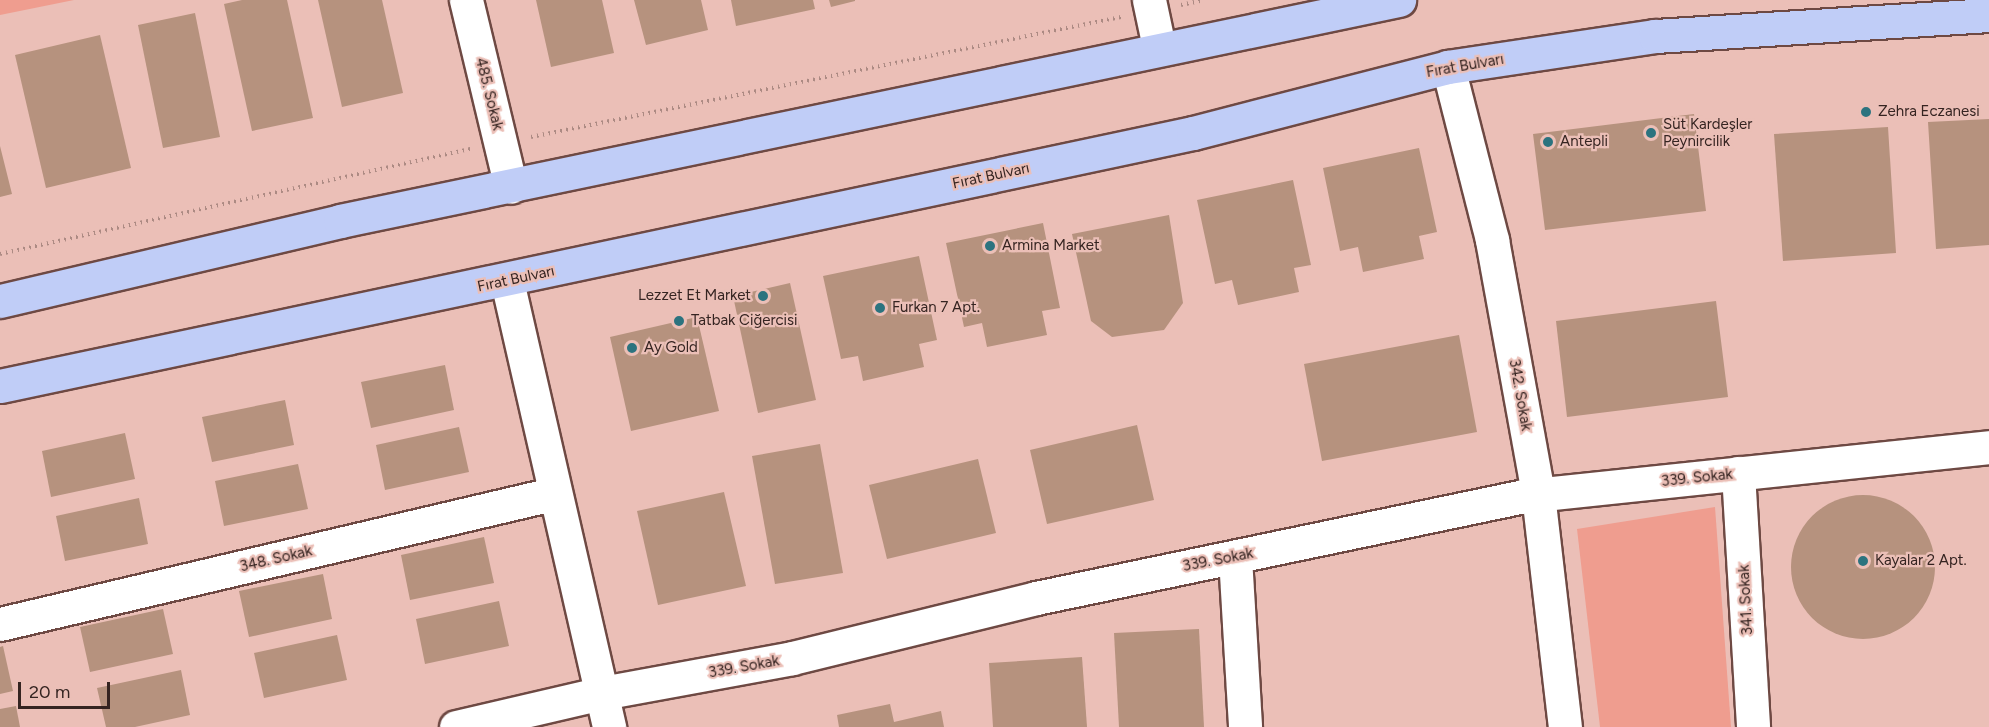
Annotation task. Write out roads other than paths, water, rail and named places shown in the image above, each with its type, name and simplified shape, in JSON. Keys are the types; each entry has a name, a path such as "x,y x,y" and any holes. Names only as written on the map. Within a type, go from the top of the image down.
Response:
{"main road":[{"path":"0,301 340,221 511,188 1159,47 1399,0"},
{"name":"Fırat Bulvarı","path":"0,386 507,281 1192,133 1448,67 1654,36 1989,15"}],"street":[{"name":"485. Sokak","path":"466,0 511,188"},
{"path":"1150,5 1159,47"},
{"name":"342. Sokak","path":"1448,67 1492,240 1538,494 1565,727"},
{"path":"507,281 552,494 609,727"},
{"name":"339. Sokak","path":"456,727 602,693 792,658 1036,598 1538,494 1989,447"},
{"name":"341. Sokak","path":"1738,473 1753,727"},
{"name":"348. Sokak","path":"0,624 552,494"},
{"path":"1235,557 1245,727"}],"place":[{"name":"Zehra Eczanesi","path":"1866,112"},
{"name":"Süt Kardeşler Peynircilik","path":"1651,133"},
{"name":"Antepli","path":"1548,142"},
{"name":"Armina Market","path":"990,246"},
{"name":"Lezzet Et Market","path":"763,296"},
{"name":"Furkan 7 Apt.","path":"880,308"},
{"name":"Tatbak Ciğercisi","path":"679,321"},
{"name":"Ay Gold","path":"632,348"},
{"name":"Kayalar 2 Apt.","path":"1863,561"}]}
